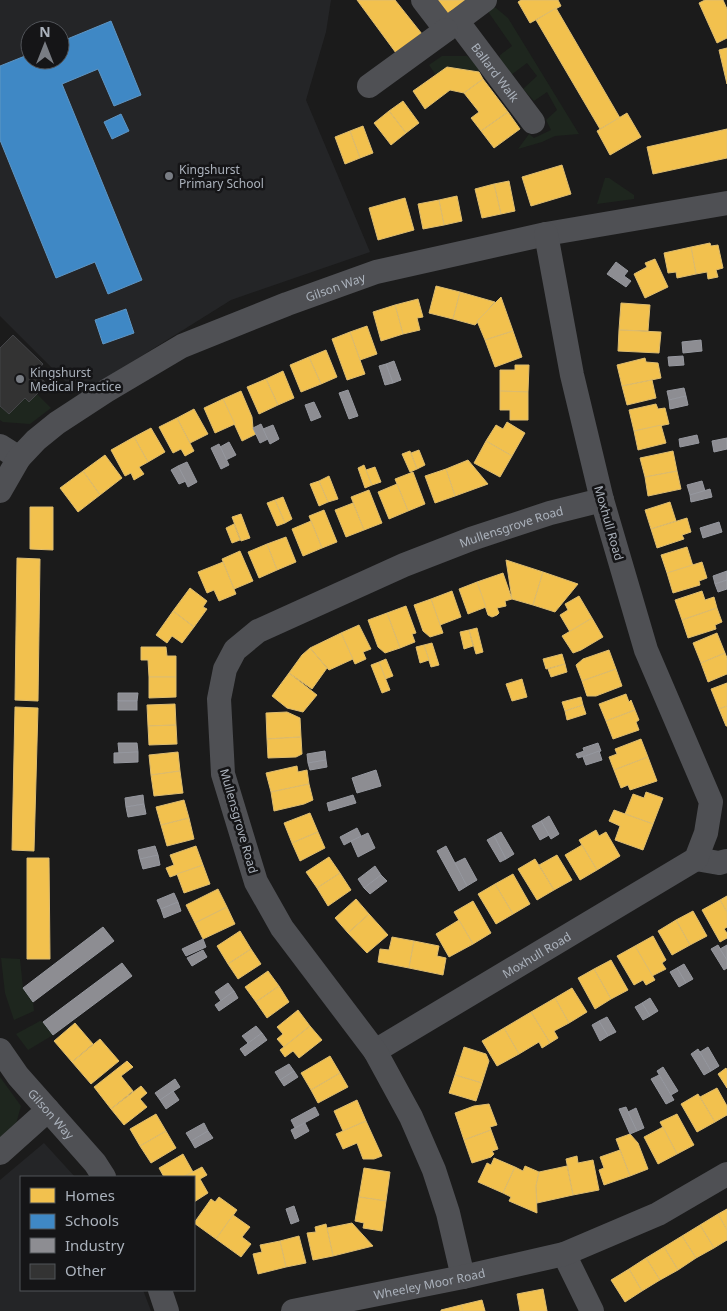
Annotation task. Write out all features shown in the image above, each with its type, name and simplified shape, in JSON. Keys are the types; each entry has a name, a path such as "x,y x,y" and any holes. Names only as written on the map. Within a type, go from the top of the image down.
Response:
{"street":[{"name":"Ballard Walk","path":"423,0 452,26 533,122"},
{"path":"369,86 485,0"},
{"name":"Gilson Way","path":"0,491 9,452 36,440 106,391 182,346 287,304 376,272 546,234 727,203"},
{"name":"Moxhull Road","path":"375,1051 696,859 719,804 646,650 602,500 572,375 546,234"},
{"name":"Mullensgrove Road","path":"463,1277 448,1213 434,1170 412,1117 375,1051 282,928 256,882 223,774 219,699 225,668 235,650 258,631 404,564 471,538 550,513 602,500"},
{"path":"696,859 719,864 727,861"},
{"name":"Gilson Way","path":"0,1050 18,1076 95,1163 103,1176"},
{"path":"0,1153 48,1110"},
{"name":"Wheeley Moor Road","path":"293,1311 463,1277 564,1254 658,1214 727,1174"},
{"path":"564,1254 592,1311"},
{"path":"160,1291 167,1311"}],"shaded area":[{"name":"Kingshurst Primary School","path":"0,0 331,0 326,32 306,100 370,252 231,300 79,395 0,316"},
{"path":"490,6 496,8 508,18 579,134 555,136 518,149 529,134 534,138 551,130 546,120 557,110 547,92 534,101 523,89 537,76 527,63 511,75 500,62 500,55 512,46 489,13"},
{"path":"442,56 467,56 482,70 479,72 447,67 436,75 429,65"},
{"path":"605,178 609,178 634,195 634,199 597,204"},
{"path":"37,394 51,408 30,424 3,422 0,420 0,406 9,414 25,398 29,402"},
{"path":"1,958 20,959 23,988 33,1002 34,1011 14,1020 5,993"},
{"path":"40,1021 43,1022 53,1035 28,1050 16,1034"},
{"path":"0,1077 21,1106 16,1124 0,1138"},
{"path":"44,1143 74,1176 20,1176 20,1291 143,1291 151,1311 0,1311 0,1180"}],"building: Homes":[{"path":"357,0 395,0 422,34 396,53"},
{"path":"436,0 467,0 447,15"},
{"path":"521,0 558,0 561,6 530,23 518,2"},
{"path":"705,0 723,0 727,9 727,38 717,43 699,3"},
{"path":"556,8 620,118 600,129 536,20"},
{"path":"727,48 727,84 719,50"},
{"path":"447,67 479,72 483,79 464,93 450,90 425,109 413,91"},
{"path":"483,79 508,112 481,131 471,118 479,112 464,93"},
{"path":"403,101 419,123 406,133 389,111"},
{"path":"389,111 406,133 391,145 374,123"},
{"path":"508,112 520,129 494,148 481,131"},
{"path":"627,113 641,137 610,155 597,131"},
{"path":"363,126 373,153 360,158 350,131"},
{"path":"727,129 727,158 653,174 647,147"},
{"path":"350,131 360,158 345,164 335,137"},
{"path":"562,165 571,194 531,206 522,177"},
{"path":"509,181 515,211 501,214 494,184"},
{"path":"494,184 501,214 482,218 475,189"},
{"path":"457,196 462,221 444,225 439,200"},
{"path":"405,198 414,230 378,240 369,208"},
{"path":"439,200 444,225 423,229 418,204"},
{"path":"710,243 711,246 718,245 723,268 716,270 718,277 708,279 707,272 696,274 691,247"},
{"path":"691,247 696,274 677,278 676,272 668,273 664,253"},
{"path":"655,259 668,287 645,298 634,274 647,267 645,263"},
{"path":"436,286 460,292 453,319 429,313"},
{"path":"460,292 495,302 475,325 453,319"},
{"path":"501,297 513,331 485,340 477,321"},
{"path":"418,299 423,317 417,318 420,330 403,334 395,305"},
{"path":"621,303 650,305 648,331 619,330"},
{"path":"395,305 403,334 381,341 373,312"},
{"path":"367,326 377,354 360,360 350,332"},
{"path":"619,330 661,332 659,353 618,351"},
{"path":"513,331 522,357 495,367 485,340"},
{"path":"350,332 365,374 347,380 332,339"},
{"path":"326,350 337,377 321,384 309,357"},
{"path":"309,357 321,384 301,392 290,365"},
{"path":"645,358 646,362 658,363 661,378 622,386 617,365"},
{"path":"515,365 529,365 528,392 500,391 500,370 515,370"},
{"path":"283,371 294,398 278,405 266,379"},
{"path":"266,379 278,405 259,414 247,387"},
{"path":"652,380 656,398 627,405 622,386"},
{"path":"241,391 252,417 253,428 256,434 242,441 223,399"},
{"path":"500,391 528,392 528,420 510,420 510,410 500,410"},
{"path":"223,399 235,424 215,433 204,408"},
{"path":"656,404 658,409 665,408 669,424 634,431 629,410"},
{"path":"194,409 208,434 190,443 177,418"},
{"path":"177,418 194,451 185,456 181,449 173,453 159,427"},
{"path":"507,422 525,433 512,456 486,441 496,425 503,429"},
{"path":"661,425 666,443 638,450 634,431"},
{"path":"151,428 165,452 148,462 134,437"},
{"path":"134,437 148,462 139,467 144,474 134,480 131,473 125,476 111,450"},
{"path":"486,441 512,456 500,477 474,463"},
{"path":"419,450 425,465 417,469 411,453"},
{"path":"410,451 417,469 410,472 402,454"},
{"path":"673,451 677,471 645,477 640,458"},
{"path":"105,455 122,478 100,495 83,471"},
{"path":"468,460 488,484 455,496 446,469"},
{"path":"364,465 372,485 365,488 358,468"},
{"path":"375,467 381,482 372,485 366,470"},
{"path":"446,469 455,496 435,503 425,476"},
{"path":"83,471 100,495 78,512 60,488"},
{"path":"677,471 681,489 648,496 645,477"},
{"path":"413,472 425,504 408,511 395,479"},
{"path":"329,476 338,499 328,502 319,481"},
{"path":"319,481 328,502 319,506 310,484"},
{"path":"397,484 408,511 389,519 378,492"},
{"path":"369,490 382,523 364,530 351,497"},
{"path":"283,497 292,519 285,523 275,500"},
{"path":"275,500 285,523 277,526 267,503"},
{"path":"670,502 676,521 651,529 645,510"},
{"path":"353,503 364,530 346,537 335,510"},
{"path":"30,507 53,507 53,550 30,549"},
{"path":"324,510 337,542 322,548 309,516"},
{"path":"241,514 250,538 241,541 232,517"},
{"path":"687,518 691,532 682,535 684,539 657,548 651,529"},
{"path":"311,521 322,548 303,556 292,529"},
{"path":"234,524 240,540 232,543 226,528"},
{"path":"286,537 296,562 277,570 267,544"},
{"path":"267,544 277,570 259,578 248,552"},
{"path":"687,547 693,566 667,573 661,555"},
{"path":"240,551 253,581 234,589 222,559"},
{"path":"17,558 40,559 38,701 15,700"},
{"path":"506,560 543,572 533,605 512,599"},
{"path":"223,562 236,594 219,601 214,590 207,593 198,572"},
{"path":"702,562 707,578 699,581 700,585 673,593 667,573"},
{"path":"543,572 578,584 555,612 533,605"},
{"path":"503,573 512,599 505,601 506,606 497,608 499,613 492,617 488,615 477,582"},
{"path":"477,582 486,607 468,614 459,589"},
{"path":"190,588 207,601 203,607 207,609 194,627 173,611"},
{"path":"452,591 461,617 440,625 431,599"},
{"path":"702,591 705,600 714,597 717,608 682,620 675,600"},
{"path":"579,596 592,618 570,632 560,615 568,610 565,604"},
{"path":"431,599 443,633 430,637 423,631 414,605"},
{"path":"406,606 416,633 412,634 415,642 400,648 387,613"},
{"path":"717,608 722,622 715,625 716,629 688,638 682,620"},
{"path":"173,611 194,627 182,643 172,636 167,643 156,635"},
{"path":"387,613 400,648 385,653 378,647 368,620"},
{"path":"592,618 603,637 573,653 562,636"},
{"path":"359,625 371,649 363,652 366,659 355,664 341,633"},
{"path":"477,628 483,652 476,654 469,630"},
{"path":"469,630 473,646 464,649 460,632"},
{"path":"341,633 353,659 329,670 310,648"},
{"path":"717,633 725,653 701,663 693,643"},
{"path":"432,643 439,665 431,667 424,645"},
{"path":"424,645 429,660 420,663 416,647"},
{"path":"141,647 166,647 167,656 176,656 176,677 149,677 148,660 141,660"},
{"path":"310,648 327,668 312,689 289,673 302,655"},
{"path":"609,650 616,669 582,681 576,665 583,659"},
{"path":"725,653 727,658 727,674 708,682 701,663"},
{"path":"562,654 565,664 546,669 543,659"},
{"path":"386,659 393,676 385,679 379,662"},
{"path":"379,662 390,690 382,693 371,665"},
{"path":"565,664 567,672 551,677 548,669"},
{"path":"616,669 622,686 596,696 587,696 582,681"},
{"path":"289,673 317,695 303,712 287,708 272,696"},
{"path":"149,677 176,677 176,697 149,698"},
{"path":"522,679 527,697 512,701 506,684"},
{"path":"727,683 727,706 719,709 711,689"},
{"path":"626,694 635,710 606,721 599,704"},
{"path":"581,697 583,705 565,711 562,702"},
{"path":"175,704 176,725 148,726 147,705"},
{"path":"583,705 586,714 567,720 565,711"},
{"path":"727,706 727,726 726,726 719,709"},
{"path":"15,707 38,708 34,851 12,850"},
{"path":"635,710 639,720 636,722 639,730 613,739 606,721"},
{"path":"287,712 300,718 301,737 267,739 266,713"},
{"path":"176,725 177,744 149,745 148,726"},
{"path":"301,737 302,754 296,757 268,758 267,739"},
{"path":"641,739 648,757 614,770 609,757 617,754 615,749"},
{"path":"178,752 180,771 151,775 149,755"},
{"path":"648,757 657,781 630,790 628,785 621,788 614,770"},
{"path":"297,766 298,772 307,770 309,784 271,792 266,773"},
{"path":"180,771 183,793 154,796 151,775"},
{"path":"309,784 313,800 274,811 271,792"},
{"path":"646,792 663,798 653,824 625,814 633,794 644,798"},
{"path":"184,800 189,818 161,825 156,807"},
{"path":"614,810 653,824 643,850 615,840 620,826 609,821"},
{"path":"310,813 318,832 292,843 284,823"},
{"path":"189,818 194,839 167,846 161,825"},
{"path":"596,830 599,836 606,832 620,856 597,870 579,840"},
{"path":"318,832 325,848 300,861 292,843"},
{"path":"582,845 597,870 580,880 565,855"},
{"path":"196,846 203,865 170,877 166,868 174,865 170,855"},
{"path":"557,855 572,880 554,890 539,865"},
{"path":"329,857 340,873 317,888 306,872"},
{"path":"27,858 49,858 50,959 27,959"},
{"path":"535,859 554,890 537,900 518,869"},
{"path":"203,865 210,884 184,893 177,874"},
{"path":"340,873 351,890 328,906 317,888"},
{"path":"513,874 530,904 513,914 495,884"},
{"path":"495,884 513,914 496,924 478,894"},
{"path":"218,889 227,907 195,923 186,905"},
{"path":"727,896 727,912 720,900"},
{"path":"356,899 369,914 348,933 335,918"},
{"path":"720,900 727,912 727,927 724,929 727,933 727,938 720,942 702,910"},
{"path":"473,901 491,933 473,944 454,912"},
{"path":"227,907 235,924 203,939 195,923"},
{"path":"693,911 707,936 690,945 676,920"},
{"path":"369,914 388,935 367,953 348,933"},
{"path":"459,920 473,944 449,957 436,934"},
{"path":"676,920 690,945 672,955 658,931"},
{"path":"240,931 251,949 228,964 217,946"},
{"path":"653,936 666,960 662,963 666,969 652,976 635,946"},
{"path":"392,937 414,941 409,968 378,962 380,949 389,950"},
{"path":"414,941 439,946 437,956 446,958 443,975 409,968"},
{"path":"635,946 655,980 646,985 643,980 634,985 617,956"},
{"path":"251,949 261,964 238,979 228,964"},
{"path":"611,960 628,990 611,999 594,969"},
{"path":"594,969 611,999 595,1009 578,978"},
{"path":"268,971 279,986 256,1002 245,987"},
{"path":"279,986 289,1002 267,1018 256,1002"},
{"path":"572,988 587,1012 569,1023 555,998"},
{"path":"555,998 569,1023 554,1031 558,1038 550,1043 531,1012"},
{"path":"298,1010 310,1026 284,1047 277,1039 283,1034 277,1027"},
{"path":"531,1012 550,1043 542,1048 539,1042 519,1054 504,1028"},
{"path":"75,1023 93,1044 72,1062 54,1041"},
{"path":"310,1026 322,1040 299,1058 293,1051 285,1057 280,1050"},
{"path":"504,1028 519,1054 497,1066 482,1041"},
{"path":"100,1039 119,1061 91,1084 72,1062"},
{"path":"464,1047 486,1054 489,1061 482,1083 455,1075"},
{"path":"330,1056 340,1073 311,1090 301,1073"},
{"path":"127,1061 133,1067 121,1076 133,1091 111,1109 94,1087"},
{"path":"726,1068 727,1070 727,1088 718,1074"},
{"path":"340,1073 348,1087 318,1103 311,1090"},
{"path":"455,1075 482,1083 476,1101 449,1093"},
{"path":"141,1086 147,1093 140,1099 147,1107 124,1125 111,1109"},
{"path":"717,1088 727,1106 727,1115 715,1122 700,1097"},
{"path":"698,1094 715,1122 697,1132 681,1104"},
{"path":"357,1100 366,1121 343,1131 334,1111"},
{"path":"489,1104 497,1125 490,1127 491,1130 464,1140 455,1113 474,1106"},
{"path":"156,1114 166,1131 140,1146 130,1129"},
{"path":"677,1114 694,1145 677,1154 660,1122"},
{"path":"366,1121 382,1156 374,1159 363,1159 357,1143 343,1149 336,1134"},
{"path":"663,1127 677,1154 658,1164 644,1137"},
{"path":"491,1130 498,1149 492,1151 494,1154 491,1157 472,1163 464,1140"},
{"path":"166,1131 176,1148 151,1163 140,1146"},
{"path":"630,1134 638,1143 648,1169 630,1176 616,1139"},
{"path":"620,1150 630,1176 604,1185 599,1170 604,1168 600,1157"},
{"path":"183,1154 193,1172 185,1176 163,1176 159,1168"},
{"path":"577,1156 578,1163 593,1160 599,1190 573,1195 566,1159"},
{"path":"494,1158 515,1167 503,1193 478,1182 487,1163 491,1165"},
{"path":"525,1166 539,1172 536,1186 537,1213 509,1201 511,1197 503,1193 515,1167 523,1171"},
{"path":"567,1166 573,1195 537,1203 536,1186 539,1172"},
{"path":"202,1167 207,1175 200,1179 208,1193 195,1201 195,1176 185,1176"},
{"path":"364,1168 390,1172 386,1201 359,1197"},
{"path":"219,1197 237,1210 216,1239 195,1224 211,1199 215,1202"},
{"path":"359,1197 386,1201 382,1231 363,1228 364,1223 355,1221"},
{"path":"727,1209 727,1230 718,1214"},
{"path":"718,1214 727,1230 727,1240 714,1248 700,1225"},
{"path":"233,1215 250,1227 242,1237 251,1244 241,1257 216,1239"},
{"path":"352,1223 373,1246 333,1256 327,1228"},
{"path":"326,1224 333,1256 313,1260 307,1233 316,1232 315,1227"},
{"path":"700,1225 714,1248 696,1258 682,1236"},
{"path":"299,1236 306,1263 286,1267 280,1241"},
{"path":"682,1236 696,1258 678,1270 664,1247"},
{"path":"280,1241 286,1267 258,1274 253,1254 262,1252 260,1245"},
{"path":"664,1247 678,1270 660,1280 646,1258"},
{"path":"646,1258 660,1280 642,1291 629,1269"},
{"path":"629,1269 642,1291 625,1302 611,1280"},
{"path":"543,1289 547,1311 520,1311 517,1294"},
{"path":"482,1300 485,1311 463,1311 461,1305"},
{"path":"461,1305 463,1311 441,1311 441,1310"}],"building: Schools":[{"path":"111,21 141,95 114,106 98,69 62,84 142,280 108,294 95,262 56,278 0,140 0,66 20,58 20,70 70,70 70,38"},
{"path":"121,114 129,131 112,139 104,122"},
{"path":"126,309 134,333 103,344 95,320"}],"building: Industry":[{"path":"616,262 628,271 624,276 631,281 626,287 607,274"},
{"path":"701,340 702,351 683,353 682,342"},
{"path":"683,356 684,365 669,366 668,357"},
{"path":"394,361 401,380 393,383 386,364"},
{"path":"386,364 393,383 385,385 379,366"},
{"path":"684,388 686,396 669,400 667,391"},
{"path":"348,390 358,416 349,419 339,393"},
{"path":"686,396 688,405 670,409 669,400"},
{"path":"314,402 321,417 311,421 305,405"},
{"path":"261,424 268,439 260,443 253,428"},
{"path":"273,425 279,439 270,444 263,429"},
{"path":"697,435 699,443 680,447 679,439"},
{"path":"727,438 727,449 714,452 712,441"},
{"path":"229,442 236,455 226,460 220,447"},
{"path":"219,444 229,465 221,469 211,448"},
{"path":"187,462 197,482 188,487 178,466"},
{"path":"178,466 186,481 179,484 171,470"},
{"path":"702,481 705,491 690,495 687,485"},
{"path":"710,489 712,497 691,502 690,495"},
{"path":"719,522 722,532 703,538 700,528"},
{"path":"727,571 727,580 715,584 713,576"},
{"path":"727,580 727,589 718,592 715,584"},
{"path":"118,693 138,693 137,701 118,701"},
{"path":"118,701 137,701 137,710 118,710"},
{"path":"118,743 137,743 138,752 119,753"},
{"path":"598,743 601,751 578,758 576,754 584,751 583,748"},
{"path":"325,751 326,760 308,763 307,754"},
{"path":"599,751 602,760 586,765 583,757"},
{"path":"138,752 138,762 114,763 114,753"},
{"path":"326,760 327,767 310,770 308,763"},
{"path":"376,770 381,786 357,793 352,778"},
{"path":"143,795 144,804 126,807 125,798"},
{"path":"353,795 356,803 329,811 327,803"},
{"path":"144,804 146,814 128,817 126,807"},
{"path":"549,816 559,834 551,839 541,821"},
{"path":"541,821 549,835 540,840 532,826"},
{"path":"357,828 361,836 344,845 340,837"},
{"path":"501,832 514,854 506,859 494,836"},
{"path":"368,833 375,848 358,857 351,841"},
{"path":"494,836 506,859 500,862 487,840"},
{"path":"155,846 158,855 140,859 138,850"},
{"path":"446,846 467,886 459,891 437,851"},
{"path":"158,855 160,865 143,869 140,859"},
{"path":"465,858 477,880 467,886 455,863"},
{"path":"375,866 381,875 364,888 358,879"},
{"path":"381,875 387,881 370,894 364,888"},
{"path":"174,893 178,902 161,909 157,900"},
{"path":"178,902 181,911 164,918 161,909"},
{"path":"103,927 114,941 33,1002 23,988"},
{"path":"203,939 206,947 186,956 182,949"},
{"path":"718,945 727,960 727,968 724,970 711,949"},
{"path":"727,945 727,960 720,949"},
{"path":"203,950 207,957 192,966 187,958"},
{"path":"122,963 132,976 53,1035 43,1022"},
{"path":"684,964 693,979 686,983 677,968"},
{"path":"677,968 686,983 679,987 670,972"},
{"path":"228,983 234,991 221,1001 215,992"},
{"path":"234,991 238,998 219,1011 215,1005"},
{"path":"650,998 658,1011 650,1016 642,1003"},
{"path":"642,1003 650,1016 643,1020 635,1007"},
{"path":"607,1017 616,1032 608,1036 599,1021"},
{"path":"599,1021 608,1036 600,1041 592,1025"},
{"path":"256,1026 262,1033 248,1043 242,1036"},
{"path":"262,1033 267,1040 245,1056 240,1049"},
{"path":"708,1047 719,1066 711,1071 700,1052"},
{"path":"698,1049 711,1071 704,1075 691,1054"},
{"path":"289,1064 294,1071 280,1080 275,1072"},
{"path":"663,1067 678,1091 671,1095 657,1071"},
{"path":"294,1071 298,1077 284,1086 280,1080"},
{"path":"659,1075 674,1100 666,1104 651,1079"},
{"path":"175,1079 180,1087 160,1100 155,1093"},
{"path":"173,1091 179,1100 166,1109 160,1100"},
{"path":"315,1107 319,1115 295,1128 291,1120"},
{"path":"626,1107 637,1131 630,1134 619,1109"},
{"path":"636,1108 644,1128 637,1131 628,1112"},
{"path":"204,1123 208,1131 191,1141 186,1133"},
{"path":"305,1123 309,1131 295,1139 291,1130"},
{"path":"208,1131 213,1138 195,1148 191,1141"},
{"path":"294,1206 299,1221 291,1224 286,1209"}],"building: Other":[{"name":"Kingshurst Medical Practice","path":"13,335 43,364 35,373 47,384 29,402 25,398 9,414 0,406 0,348"}],"place":[{"name":"Kingshurst Primary School","path":"169,176"},
{"name":"Kingshurst Medical Practice","path":"20,379"}]}
